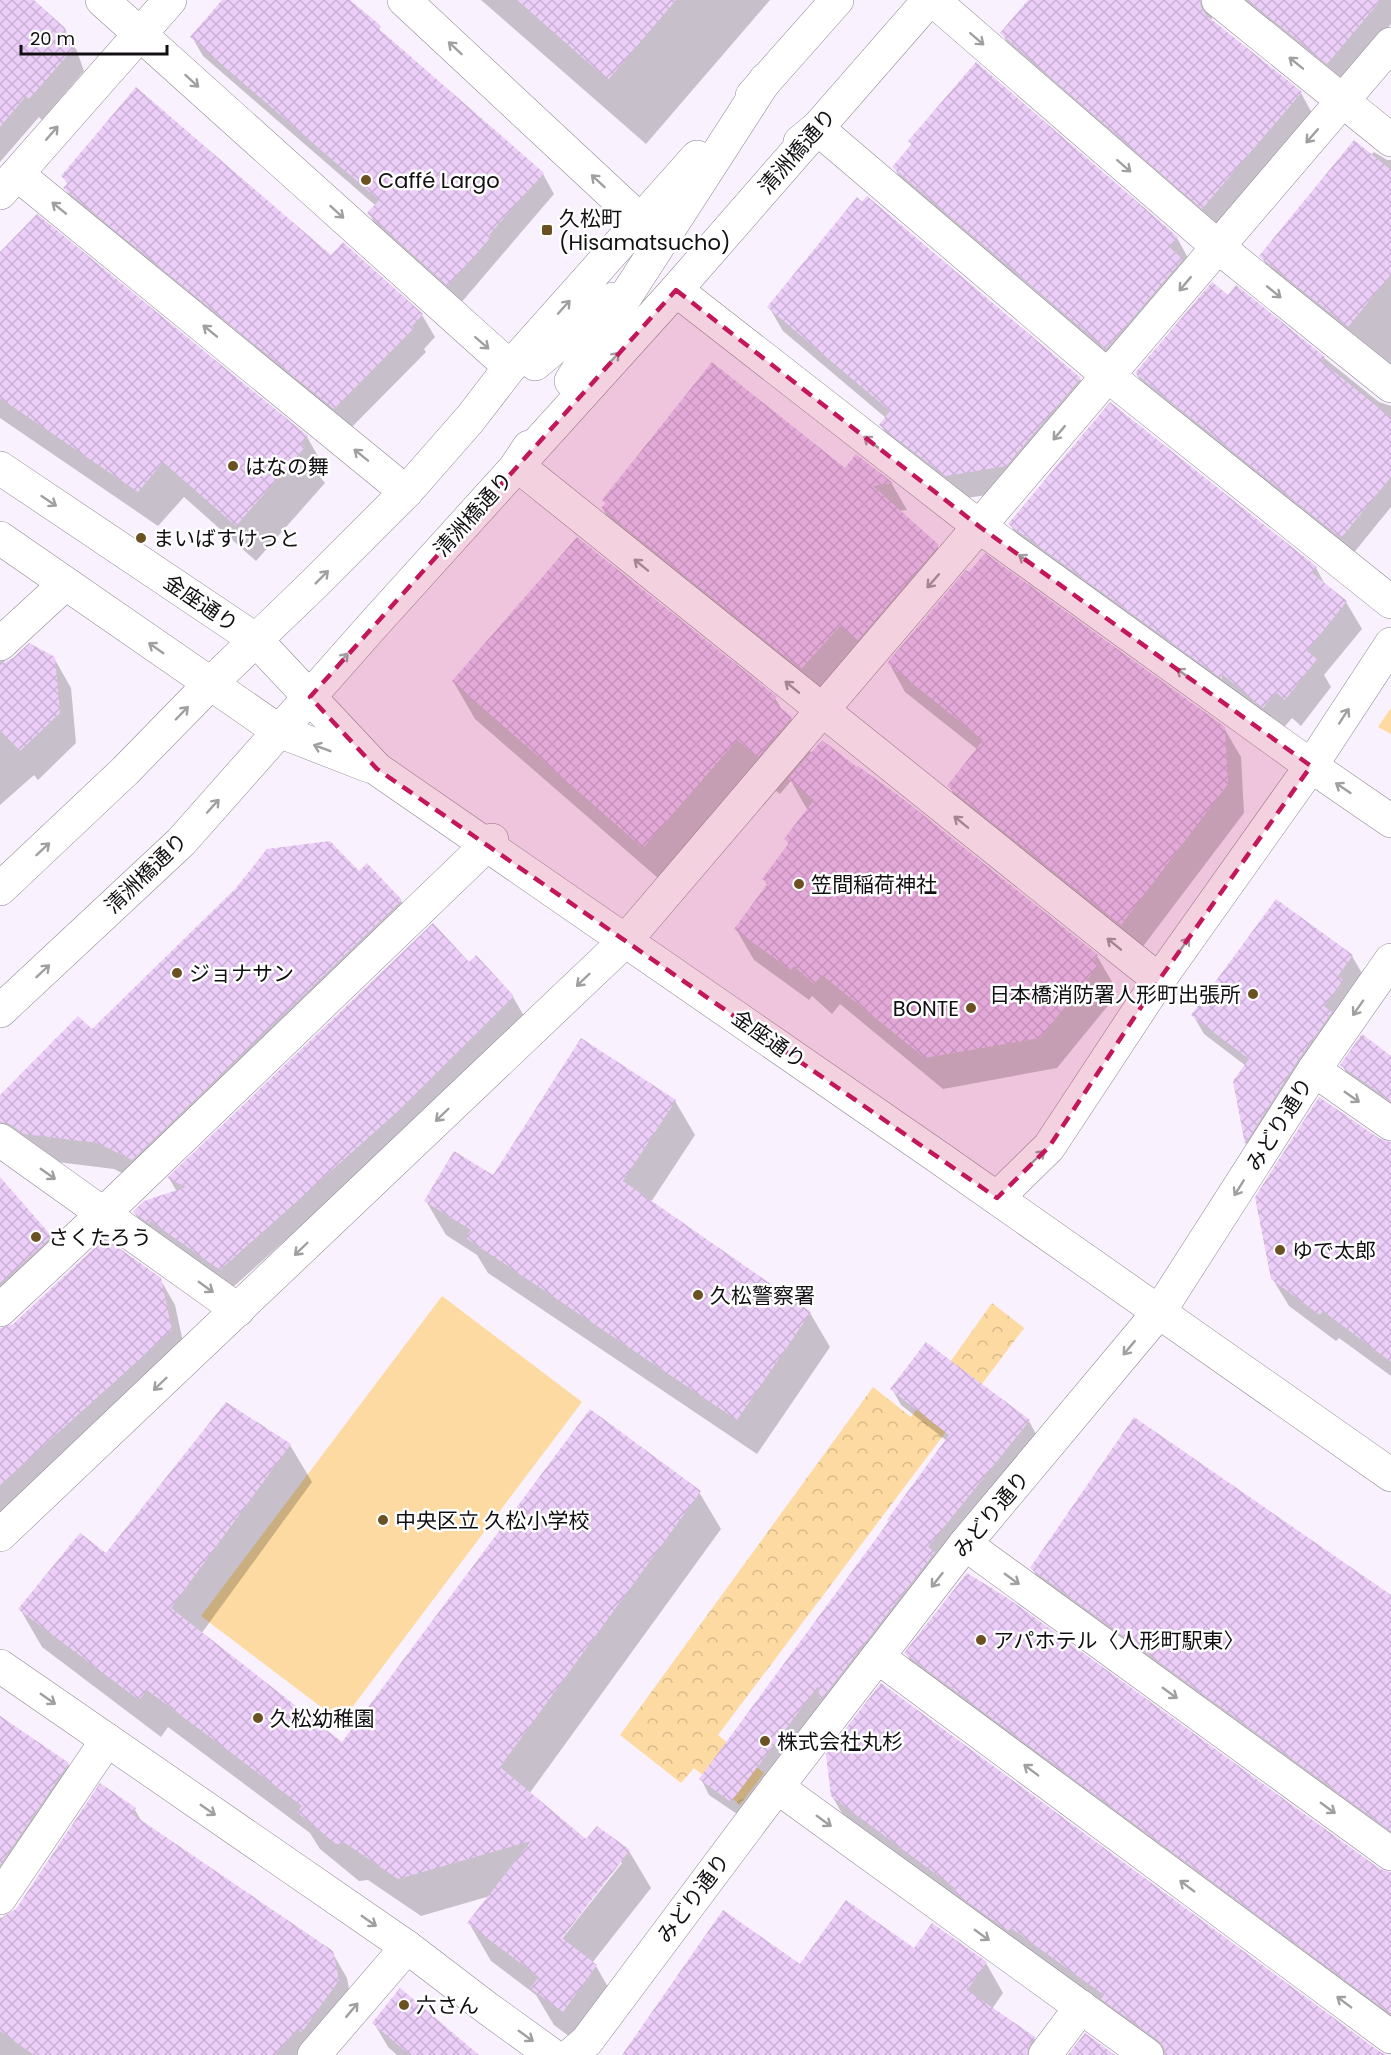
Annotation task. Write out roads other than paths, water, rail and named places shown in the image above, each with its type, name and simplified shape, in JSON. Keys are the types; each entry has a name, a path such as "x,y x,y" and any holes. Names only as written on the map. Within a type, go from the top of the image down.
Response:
{"street":[{"path":"102,0 510,367"},
{"path":"170,0 8,183 406,492"},
{"path":"404,0 640,220"},
{"path":"0,889 125,771 209,685 406,492 470,419 510,367 837,0"},
{"path":"931,0 1217,246 1391,386"},
{"name":"清洲橋通り","path":"0,1011 182,842 676,290 931,0"},
{"path":"1218,0 1391,140"},
{"path":"0,1535 626,940 820,710 980,527 1391,44"},
{"path":"766,79 517,465 1159,980"},
{"path":"470,419 817,128 1107,375 1391,602"},
{"path":"676,290 980,527 1311,766 1391,821"},
{"name":"金座通り","path":"0,468 256,640 376,768"},
{"name":"金座通り","path":"0,538 279,732 376,768 490,843 1391,1475"},
{"path":"0,644 65,584"},
{"path":"997,1198 1049,1147 1159,980 1311,766 1391,644"},
{"path":"0,1310 490,843"},
{"name":"みどり通り","path":"571,2055 587,2041 777,1786 965,1544 1159,1312 1314,1070 1391,960"},
{"path":"1314,1070 1391,1124"},
{"path":"0,1140 238,1310"},
{"path":"965,1544 1391,1854"},
{"path":"878,1657 1391,2037"},
{"path":"0,1666 407,1947 552,2055"},
{"path":"0,1898 107,1740"},
{"path":"777,1786 1146,2055"},
{"path":"314,2055 407,1947"},
{"path":"1045,2055 1081,2007"}],"place":[{"name":"Caffé Largo","path":"366,180"},
{"name":"久松町 (Hisamatsucho)","path":"547,230"},
{"name":"はなの舞","path":"233,466"},
{"name":"まいばすけっと","path":"141,538"},
{"name":"笠間稲荷神社","path":"799,884"},
{"name":"ジョナサン","path":"177,973"},
{"name":"日本橋消防署人形町出張所","path":"1253,994"},
{"name":"BONTE","path":"971,1008"},
{"name":"さくたろう","path":"36,1237"},
{"name":"ゆで太郎","path":"1280,1250"},
{"name":"久松警察署","path":"698,1295"},
{"name":"中央区立 久松小学校","path":"383,1520"},
{"name":"アパホテル〈人形町駅東〉","path":"981,1640"},
{"name":"久松幼稚園","path":"258,1718"},
{"name":"株式会社丸杉","path":"765,1741"},
{"name":"六さん","path":"404,2005"}]}
